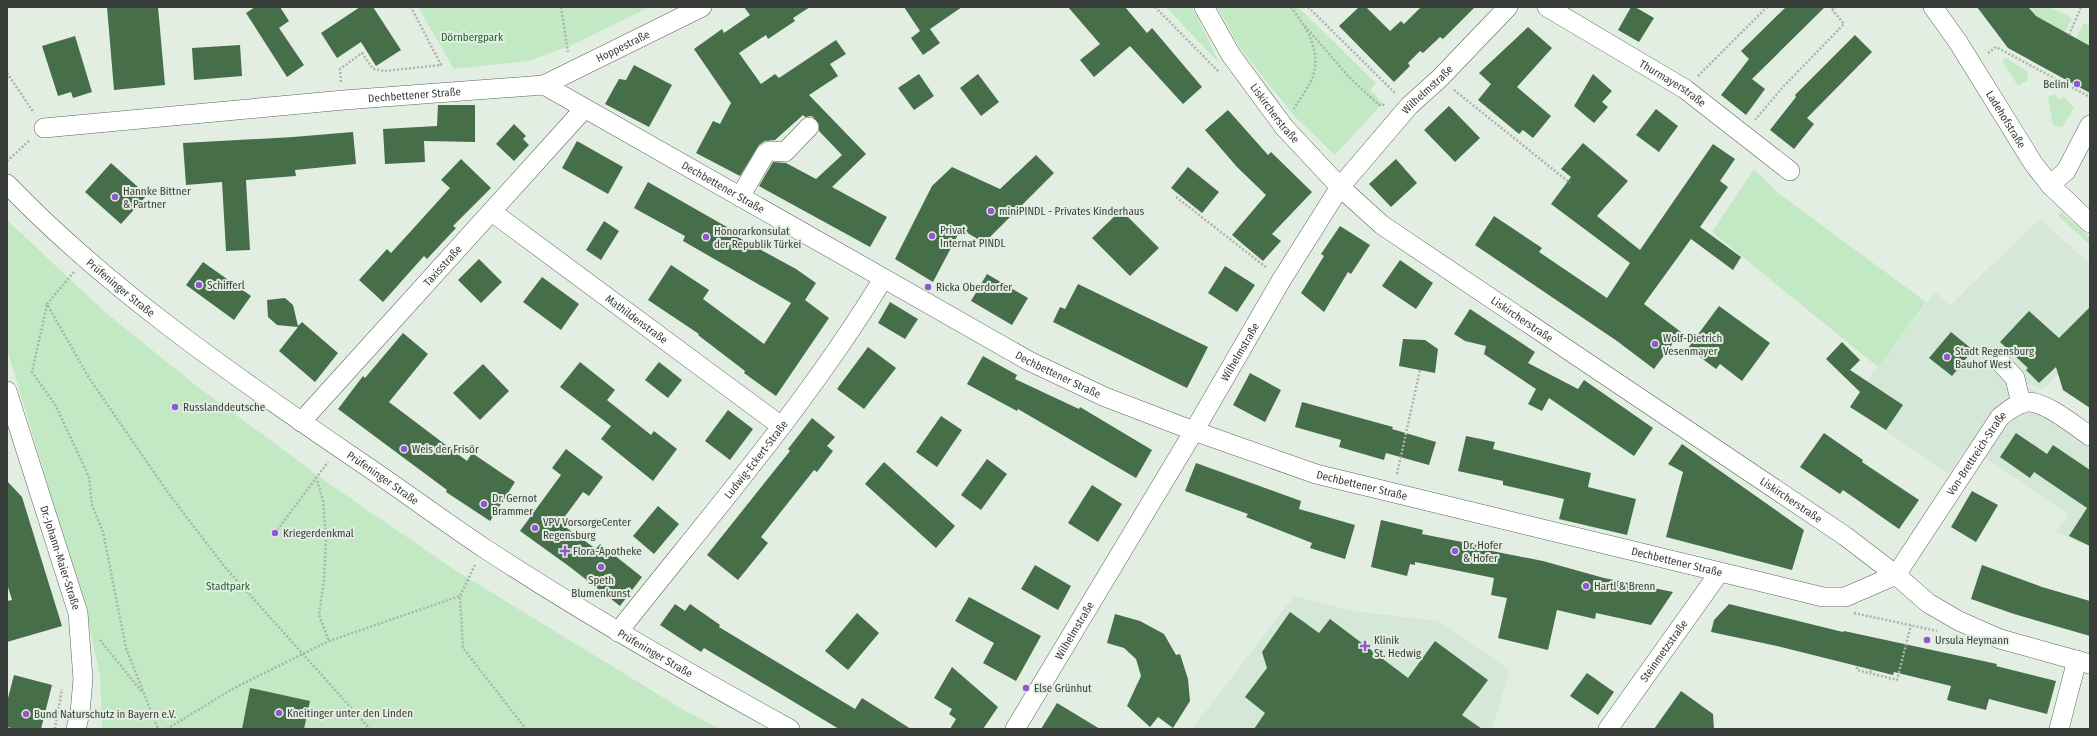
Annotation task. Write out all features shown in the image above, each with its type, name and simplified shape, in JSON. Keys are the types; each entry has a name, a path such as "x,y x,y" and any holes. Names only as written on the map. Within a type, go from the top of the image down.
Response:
{"street":[{"name":"Hoppestraße","path":"544,85 569,75 702,7"},
{"name":"Liskircherstraße","path":"1204,7 1231,55 1284,128 1340,187 1382,225 1845,536 1896,575"},
{"name":"Wilhelmstraße","path":"1015,729 1194,431 1282,279 1340,187 1404,112 1440,78 1508,7"},
{"name":"Thurmayerstraße","path":"1547,7 1685,89 1790,171"},
{"name":"Ladehofstraße","path":"1933,7 1958,42 2033,163 2050,186 2090,223"},
{"name":"Dechbettener Straße","path":"44,128 344,100 544,85 1029,362 1105,398 1194,431 1316,474 1823,598 1845,598 1896,575"},
{"name":"Taxisstraße","path":"301,422 584,109"},
{"path":"2050,186 2066,171 2090,125"},
{"path":"740,197 765,154 770,151 785,152 809,127"},
{"name":"Prüfeninger Straße","path":"7,184 108,278 176,332 301,422 484,548 618,632 790,729"},
{"name":"Mathildenstraße","path":"492,212 781,426"},
{"name":"Ludwig-Eckert-Straße","path":"618,632 781,426 856,325 884,279"},
{"path":"2002,363 2014,378 2021,404 2027,402 2040,404 2090,436"},
{"name":"Dr.-Johann-Maier-Straße","path":"7,391 78,614 84,679 80,713 76,729"},
{"name":"Von-Brettreich-Straße","path":"1896,575 2000,417 2021,404"},
{"name":"Steinmetzstraße","path":"1608,729 1719,573"},
{"path":"1896,575 1928,603 1959,621 2000,639 2084,662 2059,729"}],"path":[{"path":"344,100 340,69 362,53 373,69 379,70 441,65 411,7"},
{"path":"561,7 568,48 569,75"},
{"path":"1291,7 1348,76 1379,105 1382,104 1404,112"},
{"path":"1308,7 1404,112"},
{"path":"1685,89 1767,7"},
{"path":"1744,135 1783,87 1844,24 1831,8 1836,7"},
{"path":"2069,35 2081,7"},
{"path":"1284,128 1314,73 1315,49 1303,23"},
{"path":"1988,53 1996,47 2090,97"},
{"path":"7,73 44,128 7,161"},
{"path":"1440,78 1570,183"},
{"path":"1176,197 1282,279"},
{"path":"86,258 47,304 32,372 56,406 89,477 92,505 103,532 126,648 158,729"},
{"path":"47,304 89,378 169,494 224,566 304,653 369,729"},
{"path":"1392,492 1420,370"},
{"path":"275,533 338,447"},
{"path":"316,477 323,500 326,539 324,578 319,615 329,641"},
{"path":"484,548 460,596 463,648 526,729"},
{"path":"167,729 234,688 329,641 460,596"},
{"path":"1849,611 1855,614 1911,625 1945,634"},
{"path":"1857,667 1856,670 1897,680 1911,625"},
{"path":"97,637 145,694"},
{"path":"55,729 62,686"}],"shaded area":[{"path":"2040,219 2090,264 2090,343 2042,390 2018,380 2090,426 2090,547 2056,532 2068,514 1968,446 1949,474 1850,407 1867,381 1935,292 1950,305"},
{"name":"Klinik St. Hedwig","path":"1294,596 1352,611 1439,621 1510,670 1492,729 1192,729"}],"green space":[{"name":"Dörnbergpark","path":"418,7 650,7 568,47 528,61 454,69"},
{"path":"1166,7 1192,7 1220,64"},
{"path":"1217,7 1298,7 1376,83 1370,90 1383,103 1335,155 1295,117 1240,48"},
{"path":"2028,7 2050,7 2072,18 2065,32 2036,16"},
{"path":"2084,23 2090,26 2090,46 2076,38"},
{"path":"2006,58 2028,72 2027,81 2018,86 2002,61"},
{"path":"2054,94 2060,100 2064,97 2074,108 2062,127 2053,125 2048,97"},
{"path":"1754,169 1778,193 1926,302 1878,367 1712,232"},
{"path":"2061,212 2090,237 2090,245 2058,216"},
{"name":"Stadtpark","path":"7,220 105,312 198,387 328,483 455,570 682,709 720,729 102,729 100,676 87,615 7,349"}],"building":[{"path":"107,7 158,7 165,85 114,90"},
{"path":"255,7 280,7 289,21 279,28 304,65 287,77 246,13"},
{"path":"360,7 373,7 401,50 376,66 361,42 337,58 321,33"},
{"path":"744,7 810,7 793,18 795,21 768,39 766,35 739,53 761,84 775,74 779,78 836,40 846,54 830,64 838,76 809,95 866,154 832,187 887,217 870,247 759,186 773,162 786,163 816,179 842,155 819,131 819,124 812,116 805,117 803,115 775,140 765,141 759,145 740,176 696,153 713,121 720,124 731,103 694,49 722,29 724,33 750,15"},
{"path":"904,7 962,7 930,29 940,43 923,55 911,38 920,31"},
{"path":"1068,7 1125,7 1147,33 1152,28 1202,87 1183,104 1130,46 1094,77 1080,60 1100,44"},
{"path":"1359,7 1366,7 1390,31 1401,21 1404,24 1421,7 1475,7 1443,39 1440,37 1423,53 1420,51 1408,63 1410,66 1394,82 1339,26"},
{"path":"1631,7 1635,7 1654,18 1639,42 1618,30"},
{"path":"1786,7 1825,7 1752,79 1765,89 1746,115 1721,95 1749,59 1741,51"},
{"path":"1977,7 2028,7 2036,16 2090,46 2090,93 2008,48"},
{"path":"1528,27 1552,48 1517,87 1551,116 1533,138 1523,130 1519,134 1478,100 1491,84 1479,73"},
{"path":"1855,35 1872,52 1807,118 1814,124 1794,149 1770,130 1796,97 1795,95"},
{"path":"75,36 92,92 73,98 71,92 58,96 42,46"},
{"path":"240,45 242,76 194,80 192,48"},
{"path":"634,65 672,85 649,127 605,104 619,79 626,80"},
{"path":"919,74 934,96 914,110 898,88"},
{"path":"978,74 999,102 981,116 960,88"},
{"path":"1593,74 1612,91 1602,102 1608,107 1594,123 1574,106"},
{"path":"438,105 475,105 475,142 424,141 425,162 385,164 383,129 437,126"},
{"path":"1449,106 1480,138 1455,162 1424,130"},
{"path":"1656,109 1678,126 1659,152 1636,135"},
{"path":"1228,110 1268,155 1271,152 1312,192 1272,234 1281,241 1263,261 1232,235 1266,195 1237,167 1205,130"},
{"path":"514,124 526,136 523,139 529,145 514,161 496,144"},
{"path":"353,132 356,164 295,170 296,176 246,180 250,250 226,251 222,182 186,185 183,143"},
{"path":"577,141 623,167 608,194 562,168"},
{"path":"1583,143 1628,181 1597,216 1640,250 1713,144 1735,159 1720,181 1728,187 1700,227 1741,257 1733,270 1691,239 1644,304 1681,332 1654,369 1617,341 1475,245 1494,216 1542,248 1539,252 1607,298 1630,263 1551,204 1571,177 1561,169"},
{"path":"1036,155 1054,173 984,243 961,229 933,282 895,259 932,186 952,167 1000,189"},
{"path":"461,159 491,188 453,226 456,228 427,259 424,256 383,302 359,280 387,249 391,253 450,188 441,180"},
{"path":"1396,159 1417,183 1391,207 1369,184"},
{"path":"111,163 147,195 121,224 85,192"},
{"path":"1188,167 1219,192 1202,213 1171,188"},
{"path":"648,182 734,231 732,234 796,269 816,283 805,300 829,318 776,396 744,373 745,371 698,335 699,334 648,300 671,265 709,290 703,299 764,344 791,303 683,241 685,236 634,208"},
{"path":"1121,210 1159,248 1130,276 1092,238"},
{"path":"604,221 619,231 601,260 586,250"},
{"path":"1340,226 1370,245 1351,274 1348,272 1324,312 1301,293 1324,256 1321,254"},
{"path":"479,259 502,282 481,303 458,280"},
{"path":"1400,260 1433,283 1416,309 1382,286"},
{"path":"203,262 251,296 234,320 186,285"},
{"path":"1225,266 1255,285 1237,312 1208,293"},
{"path":"987,274 1028,298 1012,325 971,301"},
{"path":"542,277 579,304 561,330 523,302"},
{"path":"1078,284 1208,347 1187,388 1053,322 1060,307 1065,309"},
{"path":"285,298 293,305 298,326 302,322 338,353 315,382 279,351 298,327 277,325 268,317 267,300"},
{"path":"890,302 918,319 905,339 878,323"},
{"path":"1719,306 1770,343 1742,381 1720,364 1716,369 1688,348"},
{"path":"2090,307 2090,408 2063,390 2056,367 2039,383 2026,370 2028,368 2000,342 2029,311 2059,338"},
{"path":"1470,309 1535,352 1528,363 1578,389 1584,380 1653,428 1634,456 1549,398 1542,411 1528,404 1536,389 1484,354 1486,346 1465,341 1454,334"},
{"path":"1951,332 1973,350 1952,376 1929,358"},
{"path":"403,333 428,354 389,402 467,461 472,453 515,482 490,521 446,492 447,490 338,409 363,376 365,378"},
{"path":"1403,339 1425,340 1438,349 1435,373 1399,366"},
{"path":"1842,342 1860,360 1850,370 1903,405 1886,430 1850,407 1860,392 1826,359"},
{"path":"868,347 896,368 864,409 837,389"},
{"path":"983,356 1017,375 1015,379 1079,409 1080,407 1152,450 1136,478 1018,409 1017,411 967,384"},
{"path":"580,362 615,390 607,400 651,435 654,431 677,449 653,481 601,439 611,426 560,387"},
{"path":"659,362 682,380 668,398 645,380"},
{"path":"483,364 509,391 480,420 453,393"},
{"path":"1250,373 1281,390 1265,422 1233,405"},
{"path":"1302,402 1393,427 1392,429 1436,442 1429,465 1386,453 1384,460 1339,447 1341,440 1295,427"},
{"path":"728,410 753,429 730,460 705,441"},
{"path":"941,416 962,430 937,467 916,452"},
{"path":"812,418 835,437 827,446 833,451 817,472 814,470 761,537 768,543 738,580 707,555 790,451 788,449"},
{"path":"1824,433 1863,460 1862,462 1919,500 1899,529 1843,490 1840,494 1800,467"},
{"path":"2016,433 2047,454 2053,445 2090,470 2090,546 2069,536 2087,508 2034,472 2030,478 2000,457"},
{"path":"1466,436 1495,442 1493,449 1591,473 1588,487 1636,499 1627,535 1559,519 1564,499 1503,485 1503,481 1458,471"},
{"path":"1682,444 1804,530 1792,570 1666,537 1683,472 1668,464"},
{"path":"566,449 603,477 589,496 583,492 560,523 596,549 600,544 642,577 620,606 520,531 561,475 552,468"},
{"path":"987,459 1007,474 981,510 961,495"},
{"path":"884,462 955,526 936,548 865,484"},
{"path":"1196,463 1301,501 1299,509 1355,525 1345,559 1310,548 1312,543 1246,517 1248,514 1185,491"},
{"path":"7,481 22,497 62,626 7,642 7,601 12,600 7,584"},
{"path":"1092,485 1122,504 1098,542 1068,523"},
{"path":"1972,491 1998,505 1976,542 1951,527"},
{"path":"658,506 679,524 654,554 633,536"},
{"path":"1381,520 1423,530 1422,534 1477,545 1477,548 1543,561 1604,578 1673,592 1651,625 1596,613 1595,619 1557,610 1548,650 1498,638 1507,598 1491,595 1494,578 1415,562 1415,565 1410,564 1407,576 1371,567"},
{"path":"1035,565 1071,586 1058,610 1021,589"},
{"path":"1982,565 2042,587 2090,601 2090,636 2014,614 1971,599"},
{"path":"969,597 1041,636 1016,681 983,663 994,643 955,621"},
{"path":"675,604 685,611 690,604 720,625 719,627 855,709 862,698 911,729 839,729 704,648 701,652 660,625"},
{"path":"1729,604 1843,632 1997,664 1996,666 2056,681 2047,714 1989,699 1986,710 1947,700 1951,686 1894,672 1893,675 1777,646 1711,632 1714,620"},
{"name":"Klinik St. Hedwig","path":"1290,612 1319,633 1330,619 1408,678 1435,641 1488,680 1462,715 1482,729 1254,729 1265,713 1245,697 1267,668 1262,652"},
{"path":"857,613 879,633 848,670 825,651"},
{"path":"1115,614 1140,621 1164,634 1176,655 1180,654 1188,679 1190,701 1173,728 1158,717 1150,727 1127,706 1141,676 1136,659 1124,648 1107,643"},
{"path":"952,667 998,707 983,729 950,729 956,719 949,714 952,709 934,698"},
{"path":"1587,673 1614,692 1598,715 1570,696"},
{"name":"Bund Naturschutz in Bayern e.V.","path":"14,675 52,685 41,729 15,729 7,727 7,702"},
{"path":"250,688 310,701 304,729 242,729"},
{"path":"1681,691 1713,714 1714,729 1654,729"},
{"path":"1057,703 1100,729 1041,729"}],"place":[{"name":"Belini","path":"2077,84"},
{"name":"Hannke Bittner & Partner","path":"115,197"},
{"name":"miniPINDL - Privates Kinderhaus","path":"991,211"},
{"name":"Privat Internat PINDL","path":"932,236"},
{"name":"Honorarkonsulat der Republik Türkei","path":"706,237"},
{"name":"Schifferl","path":"199,285"},
{"name":"Ricka Oberdorfer","path":"928,287"},
{"name":"Wolf-Dietrich Vesenmayer","path":"1655,344"},
{"name":"Stadt Regensburg Bauhof West","path":"1947,357"},
{"name":"Russlanddeutsche","path":"175,407"},
{"name":"Weis der Frisör","path":"404,449"},
{"name":"Dr. Gernot Brammer","path":"484,504"},
{"name":"VPV VorsorgeCenter Regensburg","path":"535,528"},
{"name":"Kriegerdenkmal","path":"275,533"},
{"name":"Flora-Apotheke","path":"565,551"},
{"name":"Dr. Hofer & Hofer","path":"1455,551"},
{"name":"Speth Blumenkunst","path":"601,567"},
{"name":"Hartl & Brenn","path":"1586,586"},
{"name":"Ursula Heymann","path":"1927,640"},
{"name":"Klinik St. Hedwig","path":"1365,646"},
{"name":"Else Grünhut","path":"1026,688"},
{"name":"Kneitinger unter den Linden","path":"279,713"},
{"name":"Bund Naturschutz in Bayern e.V.","path":"26,714"}]}
